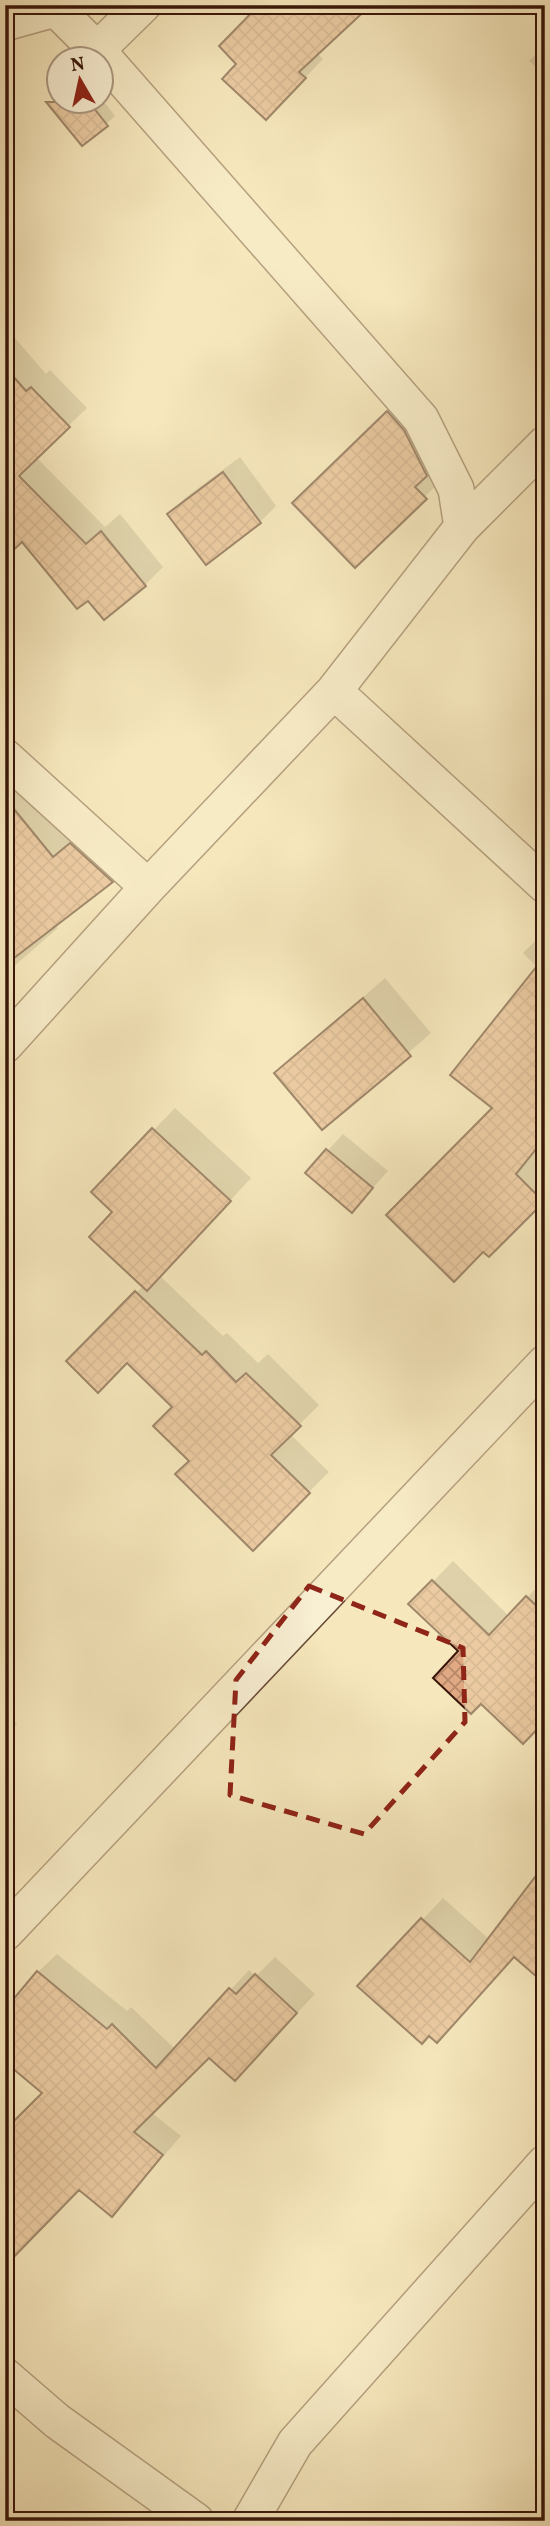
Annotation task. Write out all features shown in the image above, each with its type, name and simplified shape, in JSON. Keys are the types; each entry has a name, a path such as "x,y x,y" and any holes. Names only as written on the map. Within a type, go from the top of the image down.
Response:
{"street":[{"path":"101,46 143,5"},
{"path":"5,23 53,7 93,46"},
{"path":"116,72 421,419 456,489 462,527"},
{"path":"5,1045 148,887 334,691 462,527 545,444"},
{"path":"334,691 545,885"},
{"path":"5,757 148,887"},
{"path":"5,1933 545,1363"},
{"path":"250,2521 295,2443 545,2164"},
{"path":"5,2376 57,2421 196,2521"}],"highlighted area":[{"path":"309,1586 463,1648 465,1722 364,1834 230,1795 236,1680"}],"building":[{"path":"259,5 371,5 299,72 306,78 266,120 222,79 236,64 219,46"},
{"path":"57,116 100,116 108,126 82,146"},
{"path":"5,367 26,391 31,387 70,427 19,476 86,544 101,531 146,586 104,620 88,601 77,609 22,542 5,558"},
{"path":"387,411 404,430 427,476 415,487 427,499 355,568 292,503"},
{"path":"223,472 261,523 206,565 167,514"},
{"path":"5,798 53,857 70,843 113,882 5,965"},
{"path":"545,956 545,1138 516,1174 544,1202 489,1257 483,1252 454,1282 386,1215 492,1108 450,1075"},
{"path":"363,998 411,1056 322,1130 274,1073"},
{"path":"152,1128 231,1201 147,1291 89,1237 112,1212 91,1192"},
{"path":"326,1149 373,1188 352,1213 305,1173"},
{"path":"135,1291 202,1355 206,1351 236,1382 246,1373 301,1426 271,1455 310,1493 253,1551 175,1474 189,1461 153,1426 172,1407 127,1363 98,1393 66,1361"},
{"path":"432,1580 489,1635 526,1596 545,1614 545,1721 523,1744 481,1704 471,1714 433,1678 458,1651 408,1604"},
{"path":"545,1864 545,1984 514,1957 437,2043 429,2036 422,2044 357,1986 421,1918 470,1962"},
{"path":"37,1971 107,2029 112,2024 156,2068 229,1988 236,1994 255,1974 297,2013 235,2081 209,2058 134,2132 163,2155 112,2217 79,2190 5,2266 5,2130 42,2093 5,2062 5,2009"}]}
